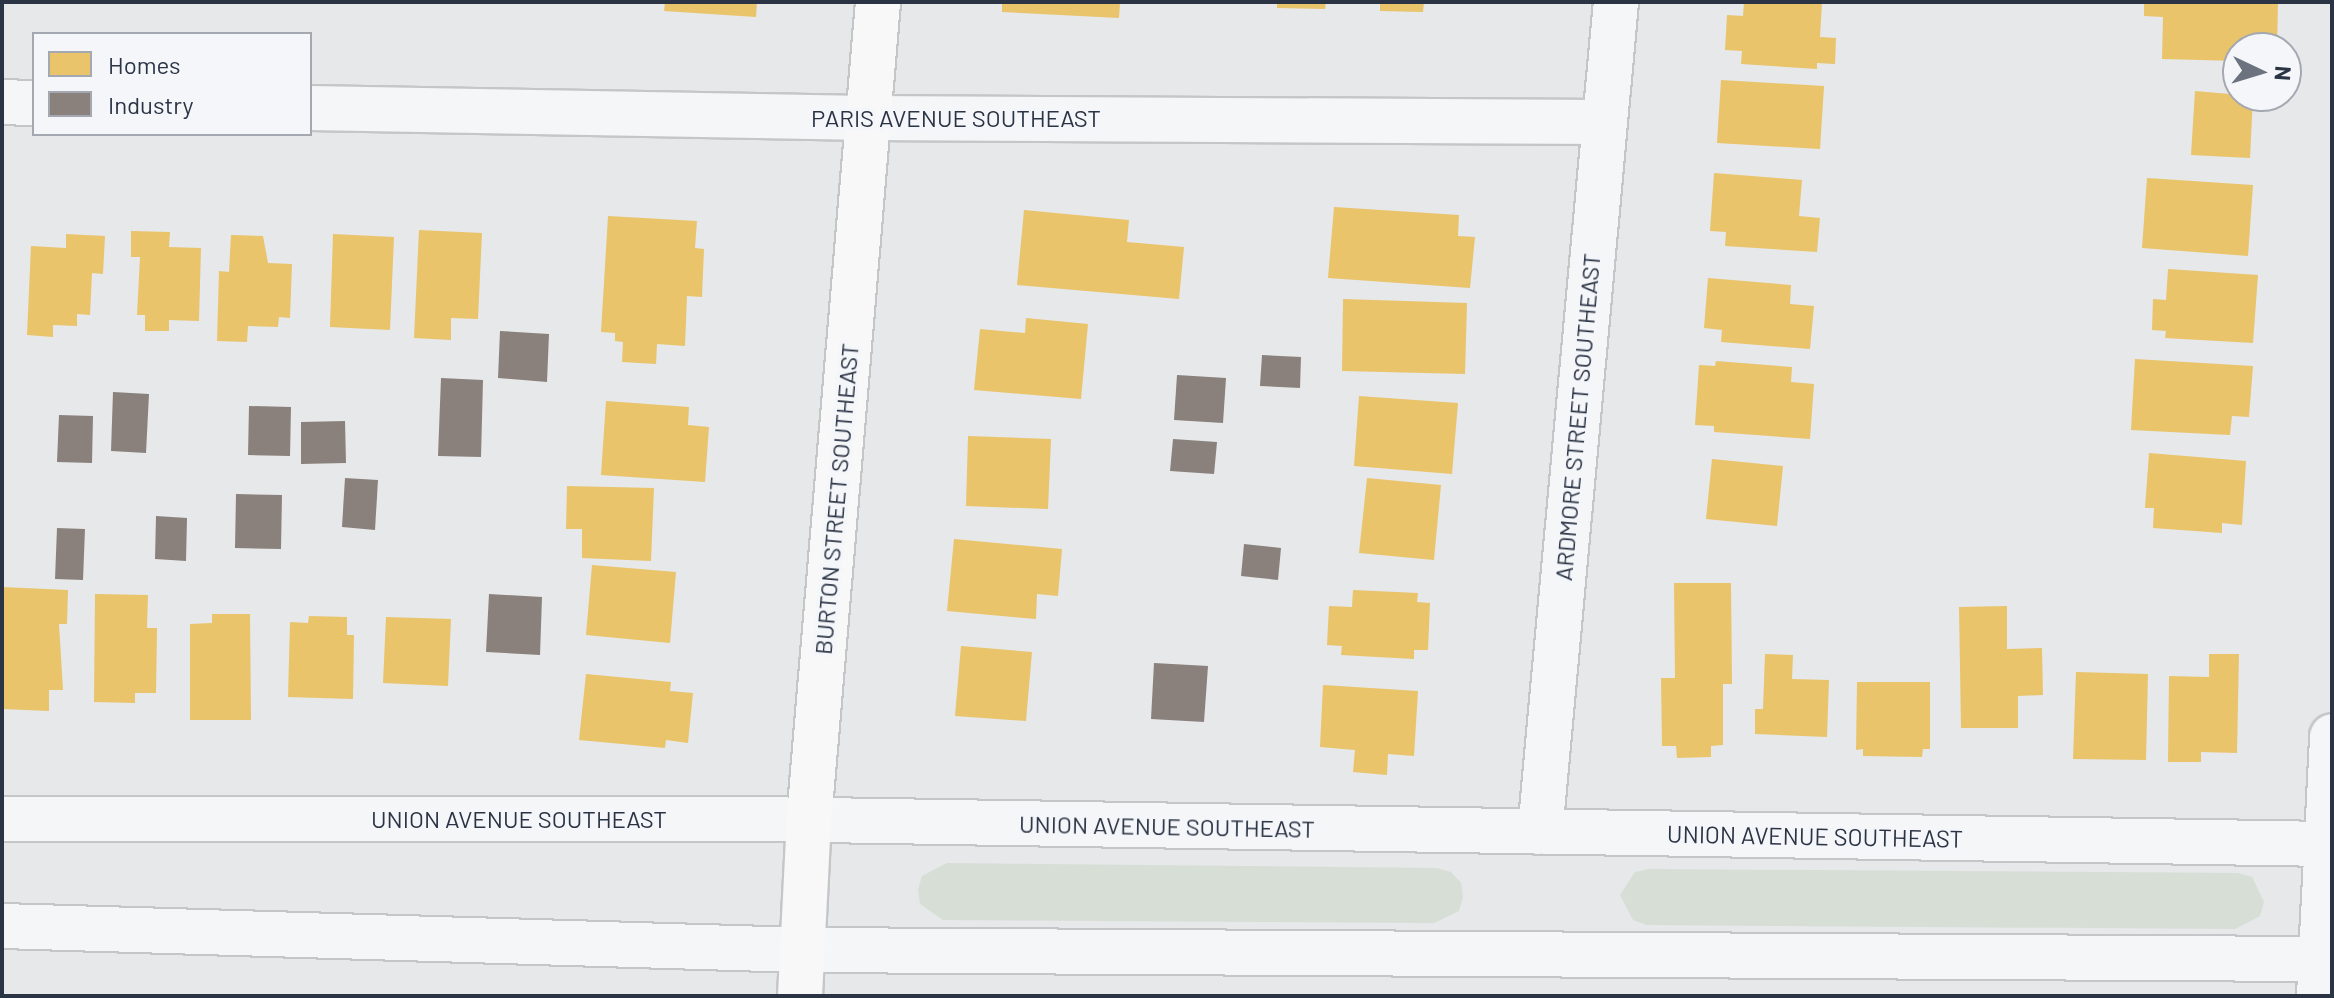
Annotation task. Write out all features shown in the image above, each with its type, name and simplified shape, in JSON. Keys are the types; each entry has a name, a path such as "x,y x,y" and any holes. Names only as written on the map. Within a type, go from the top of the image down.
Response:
{"main road":[{"name":"BURTON STREET SOUTHEAST","path":"800,996 809,820 878,2"}],"street":[{"name":"ARDMORE STREET SOUTHEAST","path":"1540,832 1616,2"},
{"path":"2,102 32,103"},
{"name":"PARIS AVENUE SOUTHEAST","path":"312,108 868,118 1603,122"},
{"path":"2,926 802,950 2324,971 2332,736"},
{"name":"UNION AVENUE SOUTHEAST","path":"2,819 809,820 2328,844"}],"shaded area":[{"path":"947,863 1436,868 1451,872 1461,883 1463,897 1459,911 1434,923 943,920 920,904 918,890 922,876"},
{"path":"1650,869 2238,873 2252,877 2264,902 2260,916 2235,929 1647,925 1633,920 1620,895 1635,872"}],"building: Homes":[{"path":"665,2 757,2 756,17 664,11"},
{"path":"1002,2 1120,2 1119,18 1002,12"},
{"path":"1277,2 1326,2 1325,9 1277,8"},
{"path":"1380,2 1424,2 1423,12 1380,11"},
{"path":"1744,2 1822,2 1820,37 1836,38 1835,64 1817,63 1817,69 1741,64 1742,51 1725,50 1727,15 1743,16"},
{"path":"2144,2 2278,3 2277,32 2222,32 2222,61 2162,59 2163,17 2144,16"},
{"path":"1721,80 1824,86 1820,149 1717,143"},
{"path":"2195,91 2222,93 2222,112 2252,112 2250,158 2191,155"},
{"path":"1714,173 1802,180 1799,216 1820,218 1817,252 1725,246 1726,232 1710,231"},
{"path":"2147,178 2253,185 2248,256 2142,248"},
{"path":"1334,207 1459,215 1458,236 1475,237 1470,288 1328,278"},
{"path":"1024,210 1129,220 1127,242 1184,247 1179,299 1017,285"},
{"path":"608,216 697,221 695,248 704,249 702,297 687,296 685,346 657,344 656,364 622,362 623,342 615,341 615,333 601,332"},
{"path":"419,230 482,233 478,319 451,318 451,340 414,338"},
{"path":"131,231 170,232 169,247 201,248 199,321 169,320 169,331 145,331 145,315 137,315 140,257 131,257"},
{"path":"66,234 105,236 103,274 92,273 90,315 77,314 77,326 53,325 53,337 27,335 31,246 66,248"},
{"path":"333,234 394,237 390,330 330,327"},
{"path":"231,235 263,236 268,263 292,264 290,318 279,317 278,327 248,326 247,342 217,341 219,271 229,272"},
{"path":"2168,269 2258,275 2253,343 2165,338 2166,331 2152,330 2153,299 2166,300"},
{"path":"1708,278 1791,285 1790,304 1814,306 1810,349 1721,342 1722,330 1704,328"},
{"path":"1343,299 1467,303 1465,374 1342,371"},
{"path":"1026,318 1088,324 1081,399 974,390 980,329 1025,333"},
{"path":"2135,359 2253,366 2249,417 2232,416 2230,435 2131,430"},
{"path":"1716,361 1792,367 1791,382 1814,384 1810,439 1714,432 1714,426 1695,425 1699,365 1715,366"},
{"path":"1359,396 1458,403 1452,474 1354,466"},
{"path":"606,401 689,407 688,425 709,427 705,482 601,475"},
{"path":"968,436 1051,439 1048,509 966,506"},
{"path":"2149,453 2246,461 2242,525 2222,523 2222,533 2153,528 2154,508 2145,508"},
{"path":"1712,459 1783,466 1777,526 1706,519"},
{"path":"1367,478 1441,485 1434,560 1359,553"},
{"path":"567,486 654,488 651,561 582,558 582,529 566,529"},
{"path":"954,539 1062,549 1058,596 1037,594 1036,619 947,611"},
{"path":"592,565 676,572 670,643 586,635"},
{"path":"1674,583 1731,583 1732,684 1723,684 1723,745 1711,746 1711,757 1677,758 1676,746 1662,746 1661,678 1675,678"},
{"path":"2,587 68,590 67,624 59,624 63,690 49,690 49,711 2,709"},
{"path":"1353,590 1418,593 1417,602 1430,603 1428,650 1414,650 1414,659 1341,655 1342,646 1327,645 1329,606 1352,607"},
{"path":"95,594 148,595 147,628 157,628 156,693 135,693 135,703 94,702"},
{"path":"2007,606 2007,649 2042,648 2043,695 2018,696 2018,728 1961,728 1959,607"},
{"path":"212,614 250,614 251,720 190,720 190,624 212,623"},
{"path":"309,616 347,617 347,635 354,635 353,699 288,697 290,622 308,623"},
{"path":"386,617 451,619 448,686 383,683"},
{"path":"961,646 1032,652 1026,721 955,716"},
{"path":"1765,654 1793,655 1792,679 1829,680 1827,737 1755,734 1755,709 1763,709"},
{"path":"2209,654 2239,654 2237,753 2201,752 2201,762 2168,762 2169,676 2209,677"},
{"path":"2076,672 2148,674 2146,760 2073,759"},
{"path":"586,674 671,682 670,691 693,693 688,743 666,740 665,748 579,740"},
{"path":"1857,682 1930,682 1930,749 1923,749 1922,757 1863,756 1863,749 1856,750"},
{"path":"1323,685 1418,691 1414,756 1388,754 1387,775 1353,772 1355,750 1320,747"}],"building: Industry":[{"path":"500,331 549,334 547,382 498,378"},
{"path":"1262,355 1301,357 1300,388 1260,386"},
{"path":"1177,375 1226,378 1223,423 1174,420"},
{"path":"441,378 483,380 481,457 438,456"},
{"path":"113,392 149,394 146,453 111,451"},
{"path":"249,406 291,407 290,456 248,455"},
{"path":"59,415 93,416 92,463 57,462"},
{"path":"345,421 346,463 301,464 301,422"},
{"path":"1173,439 1217,442 1214,474 1170,471"},
{"path":"345,478 378,480 375,530 342,527"},
{"path":"236,494 282,495 281,549 235,548"},
{"path":"156,516 187,518 186,561 155,559"},
{"path":"57,528 85,529 83,580 55,579"},
{"path":"1244,544 1281,548 1278,580 1241,576"},
{"path":"489,594 542,597 540,655 486,652"},
{"path":"1154,663 1208,666 1204,722 1151,719"}]}
